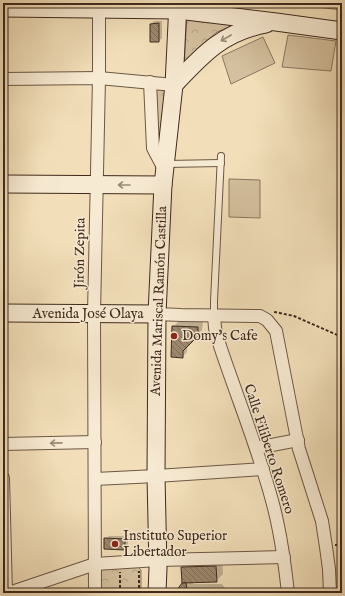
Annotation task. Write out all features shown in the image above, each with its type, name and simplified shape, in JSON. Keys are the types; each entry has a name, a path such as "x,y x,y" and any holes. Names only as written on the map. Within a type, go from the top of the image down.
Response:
{"main road":[{"name":"Avenida Mariscal Ramón Castilla","path":"157,593 157,314 164,173 174,85 178,7"},
{"path":"3,8 99,10 196,7 276,22 342,31"},
{"path":"174,85 220,41 242,30 276,22"},
{"path":"3,184 96,185 164,173"},
{"name":"Avenida José Olaya","path":"3,313 157,314"}],"street":[{"name":"Jirón Zepita","path":"95,593 94,314 99,10"},
{"path":"3,80 98,78 174,85"},
{"path":"150,82 153,148 164,173"},
{"name":"Avenida José Olaya","path":"157,314 260,316 267,320"},
{"name":"Calle Filiberto Romero","path":"214,316 215,328 220,346 256,448 275,510 284,557 288,593"},
{"path":"267,320 276,331 299,449 322,521 327,554 330,593"},
{"path":"256,448 298,440"},
{"path":"3,444 95,442"},
{"path":"95,479 263,469"},
{"path":"3,478 8,593 95,564 158,560 284,557"}],"lane":[{"path":"214,316 221,156"},
{"path":"164,173 221,163"}],"path":[{"path":"267,320 276,312 294,316 342,337"},
{"path":"120,568 120,593"},
{"path":"139,568 139,593"}],"green space":[{"path":"282,3 342,3 342,10"},
{"path":"187,15 248,19 217,32 197,49 184,67"},
{"path":"288,35 336,41 331,71 282,67"},
{"path":"263,37 275,63 231,84 222,56"},
{"path":"153,88 171,89 158,141"},
{"path":"229,179 260,180 260,218 229,217"},
{"path":"138,567 141,570 141,593 99,593 99,569"}],"building":[{"path":"159,23 159,42 150,42 150,24"},
{"path":"172,326 198,327 198,336 183,351 183,358 171,357"},
{"name":"Instituto Superior Libertador","path":"104,538 125,539 125,550 104,549"},
{"path":"216,566 217,582 182,583 181,567"},
{"path":"182,583 186,583 187,590 215,590 218,593 177,593 177,590"}],"place":[{"name":"Domy's Cafe","path":"174,336"},
{"name":"Instituto Superior Libertador","path":"115,544"}]}
